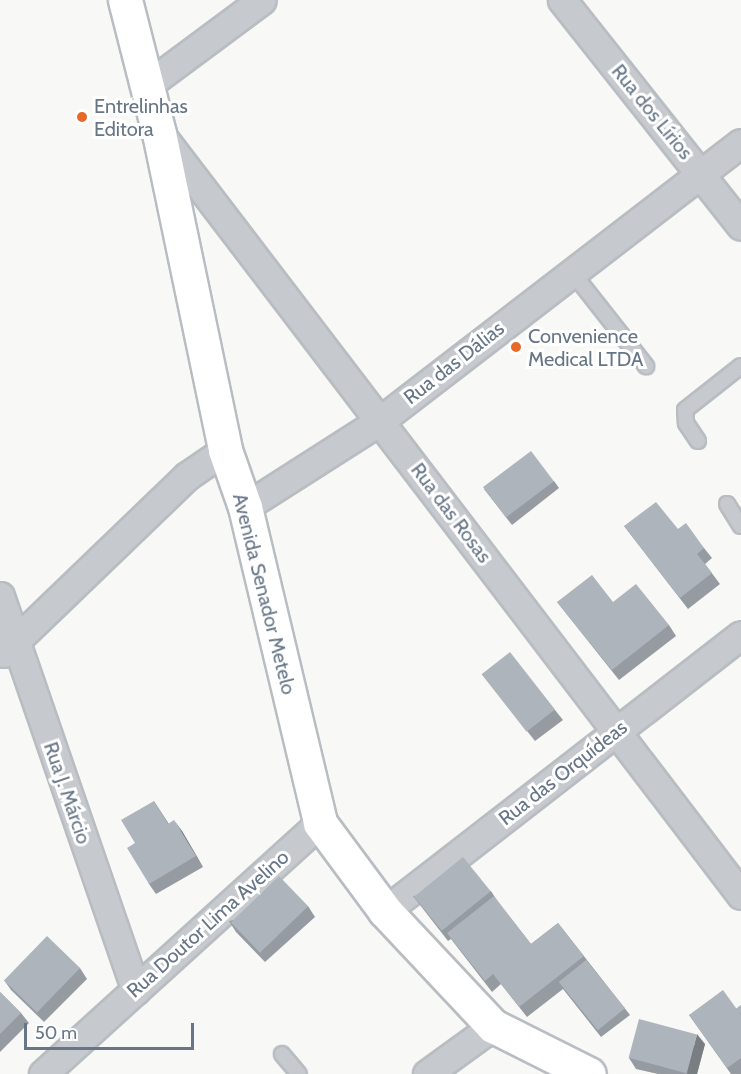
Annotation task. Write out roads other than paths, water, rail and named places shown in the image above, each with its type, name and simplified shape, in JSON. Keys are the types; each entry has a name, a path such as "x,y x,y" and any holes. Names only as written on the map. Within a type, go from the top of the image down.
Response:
{"street":[{"name":"Avenida Senador Metelo","path":"124,0 159,133 225,450 245,507 320,823 385,911 493,1026 589,1074"},
{"path":"146,86 262,0"},
{"name":"Rua dos Lírios","path":"562,0 741,226"},
{"name":"Rua das Rosas","path":"159,133 381,420 741,895"},
{"name":"Rua das Dálias","path":"245,507 381,420 741,143"},
{"path":"7,649 187,476 225,450"},
{"name":"Rua J. Márcio","path":"0,596 7,649 136,990"},
{"name":"Rua das Orquídeas","path":"385,911 741,635"},
{"name":"Rua Doutor Lima Avelino","path":"43,1074 320,823"},
{"path":"427,1074 493,1026"}],"lane":[{"path":"572,272 646,366"},
{"path":"698,441 686,423 685,410 741,366"},
{"path":"727,504 741,526"},
{"path":"282,1054 299,1074"}],"place":[{"name":"Entrelinhas Editora","path":"82,117"},
{"name":"Convenience Medical LTDA","path":"516,347"}]}
